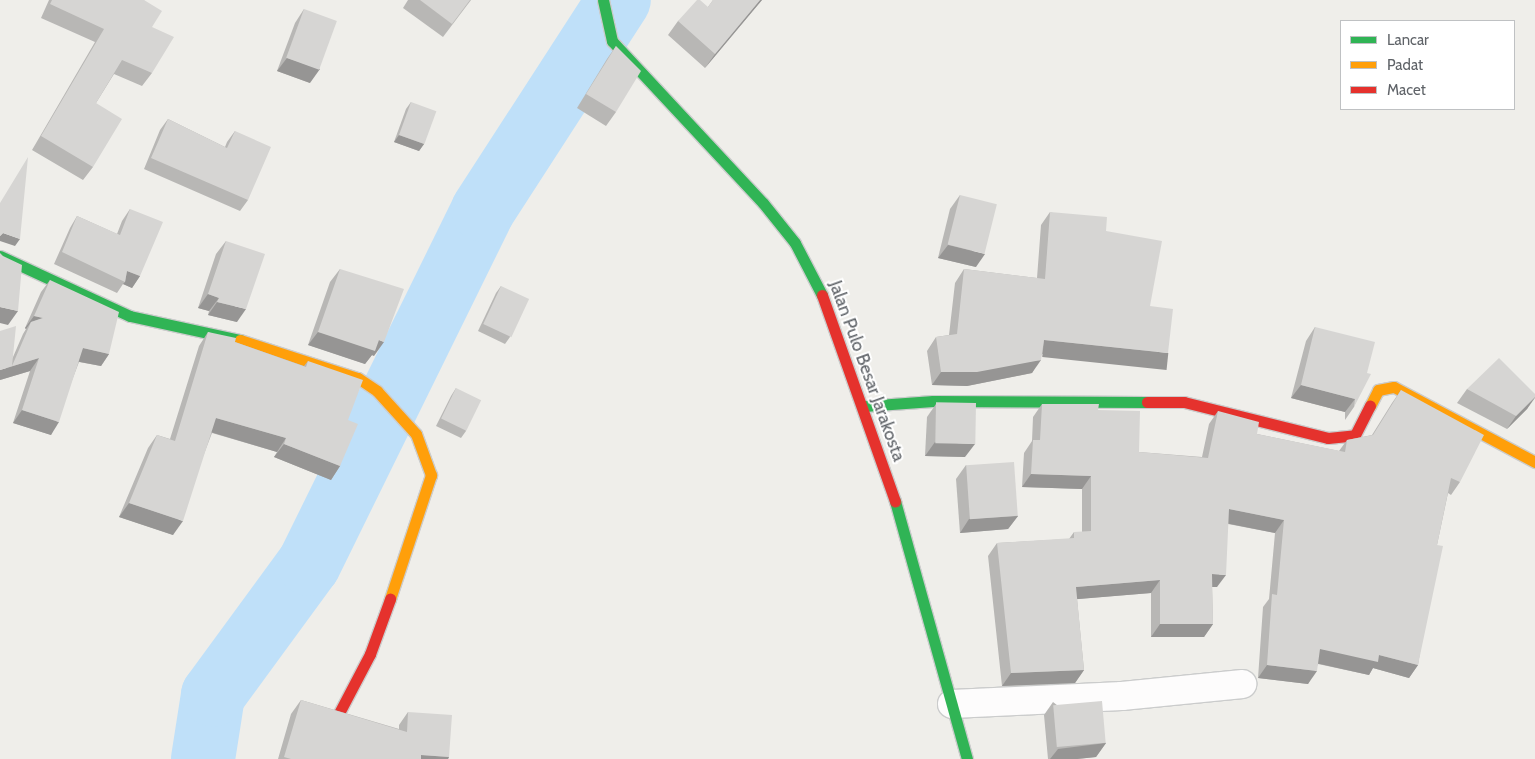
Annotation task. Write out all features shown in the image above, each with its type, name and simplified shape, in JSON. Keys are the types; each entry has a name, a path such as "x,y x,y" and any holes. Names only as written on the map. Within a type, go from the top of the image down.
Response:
{"street":[{"name":"Jalan Pulo Besar Jarakosta","path":"603,0 612,41 750,189 794,243 821,290 864,406 967,759"},
{"path":"0,256 130,316 226,334 358,378 377,391 416,434 431,475 421,515 370,654 338,715"},
{"path":"864,406 933,401 1184,402 1328,438 1355,435 1378,390 1394,387 1535,462"},
{"path":"952,704 1122,696 1242,684"}],"building":[{"path":"52,0 144,0 162,11 152,27 174,37 152,73 122,60 96,103 122,119 93,167 41,136 104,29 50,4"},
{"path":"420,0 470,0 452,24"},
{"path":"697,0 700,0 708,7 713,0 760,0 715,54 678,21"},
{"path":"304,9 337,21 319,70 286,58"},
{"path":"616,46 641,71 616,112 586,94"},
{"path":"411,102 436,111 424,144 399,135"},
{"path":"168,119 227,148 235,131 271,147 248,200 151,158"},
{"path":"28,157 20,239 3,233 0,236 0,203"},
{"path":"960,195 997,204 985,254 948,244"},
{"path":"130,209 163,222 140,276 127,271 125,282 62,252 77,216 120,235"},
{"path":"1050,212 1107,217 1106,231 1162,241 1150,306 1173,309 1168,353 1044,340 1041,360 977,372 941,372 936,337 957,334 964,269 1045,279"},
{"path":"226,241 265,254 246,309 217,302 219,298 208,294"},
{"path":"0,253 22,265 18,311 0,307"},
{"path":"340,269 404,289 384,342 379,340 375,351 318,332"},
{"path":"50,280 119,312 109,354 83,348 59,422 22,410 39,358 0,370 0,331 16,326 12,366 31,322 43,318 34,316"},
{"path":"501,286 529,299 511,337 483,324"},
{"path":"1315,327 1375,342 1367,373 1371,374 1354,407 1355,399 1301,385"},
{"path":"208,332 236,338 235,342 306,367 308,361 363,380 348,420 358,424 340,466 284,444 286,438 216,418 183,521 129,503 157,435 175,441"},
{"path":"1499,358 1535,394 1535,397 1516,416 1467,389"},
{"path":"456,388 481,400 466,431 441,419"},
{"path":"1401,390 1484,435 1460,482 1451,478 1437,545 1443,546 1418,665 1379,655 1378,662 1320,649 1317,671 1267,665 1272,594 1277,595 1284,520 1229,509 1226,575 1212,574 1213,624 1160,624 1160,580 1076,587 1084,670 1011,673 997,543 1074,538 1074,532 1091,531 1091,476 1031,474 1033,440 1040,440 1042,404 1099,404 1098,410 1140,411 1139,452 1208,458 1218,411 1259,422 1257,434 1345,452 1347,440 1373,435"},
{"path":"936,402 976,403 975,444 935,443"},
{"path":"1014,462 1018,516 970,519 966,465"},
{"path":"301,700 407,732 408,712 452,715 449,757 421,755 421,759 291,759 284,757"},
{"path":"1102,701 1106,743 1057,747 1053,705"}],"waterway":[{"path":"203,759 213,695 309,564 483,210 619,0"}],"traffic: fast":[{"path":"603,0 612,41 763,203 795,243 822,295"},
{"path":"0,256 130,316 240,340"},
{"path":"864,406 933,401 1147,402"},
{"path":"895,501 967,759"}],"traffic: slow":[{"path":"240,340 358,378 377,391 416,434 431,475 390,599"},
{"path":"1370,406 1378,390 1394,387 1535,462"}],"traffic: jam":[{"path":"822,295 895,501"},
{"path":"1147,402 1184,402 1328,438 1355,435 1370,406"},
{"path":"338,715 370,654 390,599"}]}
